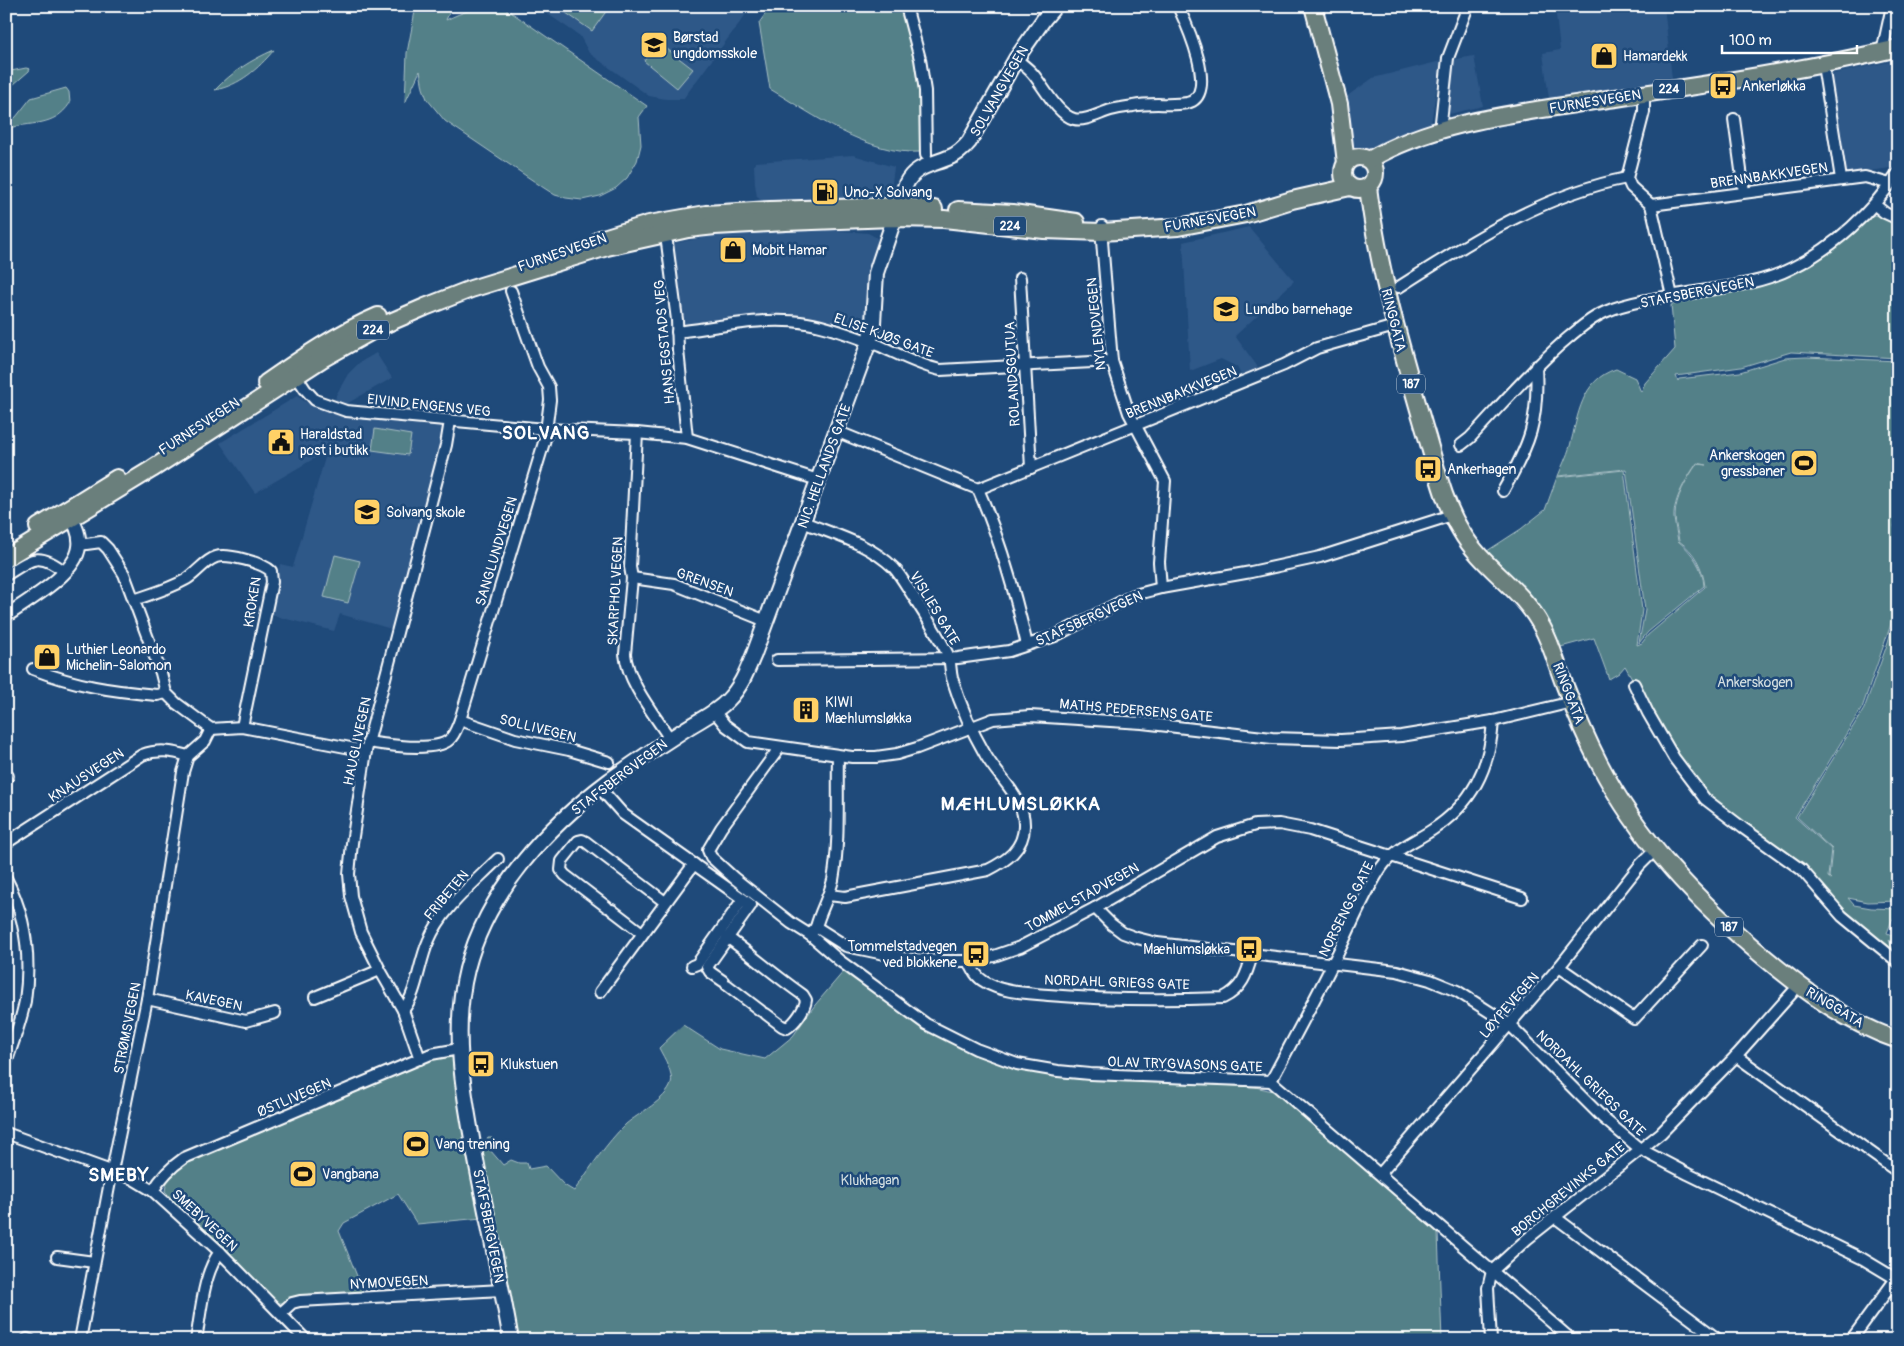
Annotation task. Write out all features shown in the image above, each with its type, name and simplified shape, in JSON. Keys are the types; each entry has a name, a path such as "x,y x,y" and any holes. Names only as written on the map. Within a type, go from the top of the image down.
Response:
{"main road":[{"name":"SOLVANGVEGEN","path":"896,212 906,184 912,174 926,165 959,152 969,142 1016,59 1039,25 1055,6"},
{"path":"1313,6 1338,104 1358,164 1374,180 1357,188 1344,181 1358,164"},
{"name":"FURNESVEGEN","path":"1292,200 1384,151 1420,136 1506,115 1823,65 1890,50"},
{"name":"FURNESVEGEN","path":"6,558 155,454 293,371 347,331 376,316 420,299 545,259 626,230 649,224 715,213 770,210 1013,214 1102,229 1127,230 1178,227 1215,221 1292,200 1357,188"},
{"name":"RINGGATA","path":"1357,188 1377,250 1395,326 1436,468 1452,515 1468,543 1527,604 1536,616 1543,628 1585,734 1611,786 1654,850 1701,901 1792,981 1841,1014 1898,1040"},
{"name":"NIC. HELLANDS GATE","path":"714,712 727,701 740,685 746,673 869,342 872,332 876,273 896,212"},
{"name":"224","path":"6,547 69,513"},
{"name":"STAFSBERGVEGEN","path":"511,1340 464,1093 459,1049 461,1006 467,970 491,912 510,880 539,843 600,788 670,739 714,712"}],"street":[{"path":"906,6 920,59 925,92 926,155"},
{"path":"1016,59 1032,73 1060,110 1073,119 1081,119 1146,103 1188,103 1197,96 1202,84 1200,67 1178,6"},
{"path":"1440,131 1448,58 1468,6"},
{"path":"1890,50 1892,6"},
{"path":"1823,65 1841,179"},
{"path":"1644,94 1644,112 1626,178 1631,187 1651,205 1672,296"},
{"path":"1734,120 1744,192"},
{"name":"STAFSBERGVEGEN","path":"1461,445 1470,438 1536,366 1583,326 1603,313 1616,308 1672,296 1761,280 1792,269 1827,246 1875,205 1898,173"},
{"name":"BRENNBAKKVEGEN","path":"1651,205 1841,179 1865,177 1890,184"},
{"path":"1399,287 1460,248 1524,214 1571,194 1609,181 1626,178"},
{"path":"1875,205 1885,213 1898,219"},
{"name":"NYLENDVEGEN","path":"1102,229 1112,361 1122,395 1135,426 1165,481 1159,562 1161,588"},
{"name":"HANS EGSTADS VEG","path":"667,243 672,271 686,438"},
{"name":"ROLANDSGUTUA","path":"1020,278 1031,468"},
{"name":"SANGLUNDVEGEN","path":"367,746 443,744 450,739 460,720 545,439 550,400 549,387 538,366 511,291"},
{"name":"ELISE KJØS GATE","path":"677,332 744,323 792,322 823,327 869,342 940,370 1024,364 1112,361"},
{"name":"BRENNBAKKVEGEN","path":"978,488 1284,365 1318,348 1395,326"},
{"path":"1504,491 1522,457 1530,436 1537,395 1536,366"},
{"name":"EIVIND ENGENS VEG","path":"293,371 315,400 346,411 545,429 637,433 686,438 818,480"},
{"name":"HAUGLIVEGEN","path":"420,1060 403,1010 380,970 359,926 350,883 352,843 367,746 446,445 450,421"},
{"path":"836,431 978,488 1002,549 1027,645"},
{"name":"SKARPHOLVEGEN","path":"637,433 630,567 632,578 625,654 632,679 670,739"},
{"path":"6,616 65,572 78,554 80,545 77,529 69,513"},
{"name":"STAFSBERGVEGEN","path":"777,660 958,658 992,654 1055,636 1134,595 1320,557 1452,515"},
{"name":"VISLIES GATE","path":"803,522 862,545 895,569 949,657 951,676 971,728 986,756 1021,806 1024,814 1024,834 1020,844 1013,854 1002,863 988,870 845,897 829,895"},
{"path":"80,545 101,542 108,549 124,574 166,692 182,708 210,729 242,727 367,746"},
{"name":"KROKEN","path":"134,600 186,580 214,557 222,555 252,562 264,566 271,571 272,582 242,727"},
{"path":"6,575 27,562 39,558 47,560 65,572"},
{"name":"GRENSEN","path":"632,578 674,584 766,621"},
{"path":"33,669 62,680 93,688 158,695 166,692"},
{"path":"1634,684 1674,758 1705,799 1802,870 1842,916 1898,962"},
{"name":"MATHS PEDERSENS GATE","path":"714,712 725,725 740,738 748,742 838,756 876,757 898,754 917,748 993,719 1030,716 1142,723 1272,738 1341,740 1401,736 1493,721 1572,702"},
{"name":"SOLLIVEGEN","path":"460,720 515,739 569,750 609,762"},
{"name":"NORSENGS GATE","path":"1271,1081 1333,964 1380,869 1391,856 1451,815 1468,797 1482,774 1488,757 1492,742 1493,721"},
{"path":"188,756 205,741 210,729"},
{"path":"780,747 716,835 708,850 711,857 734,878 813,931 829,895 833,879 838,756"},
{"name":"KNAUSVEGEN","path":"6,843 142,755 161,751 175,752 188,756"},
{"name":"STRØMSVEGEN","path":"80,1340 147,999 176,807 188,756"},
{"path":"600,788 623,814 751,905 727,937 707,967 710,972 782,1026 786,1028 791,1025 806,1005 803,995 727,937"},
{"name":"TOMMELSTADVEGEN","path":"813,931 846,946 903,958 970,961 994,956 1020,947 1095,908 1217,837 1255,825 1279,824 1303,829 1522,898"},
{"path":"642,933 565,875 561,870 562,862 578,841 582,840 665,902"},
{"name":"LØYPEVEGEN","path":"1380,1174 1510,1025 1654,850"},
{"name":"FRIBETEN","path":"403,1010 410,1002 428,940 437,924 467,889 498,859"},
{"path":"600,992 694,864"},
{"path":"6,878 22,914 27,973 25,1002 6,1063"},
{"path":"692,966 697,964 743,899"},
{"name":"NORDAHL GRIEGS GATE","path":"1095,908 1123,933 1137,938 1166,944 1252,955 1397,971 1430,980 1457,991 1510,1025 1603,1118 1640,1149 1863,1259 1897,1279"},
{"name":"OLAV TRYGVASONS GATE","path":"813,931 840,961 926,1024 976,1049 1017,1064 1058,1072 1271,1081 1572,1340"},
{"path":"1559,967 1634,1019 1702,945"},
{"name":"NORDAHL GRIEGS GATE","path":"970,961 973,971 986,983 1016,992 1078,997 1158,1000 1223,998 1233,993 1245,979 1252,955"},
{"path":"315,998 380,970"},
{"name":"BORCHGREVINKS GATE","path":"1492,1270 1527,1239 1556,1218 1661,1133 1736,1056 1793,992"},
{"name":"KAVEGEN","path":"147,999 246,1021 275,1013"},
{"name":"ØSTLIVEGEN","path":"153,1191 160,1179 172,1166 184,1158 442,1051 459,1049"},
{"path":"1736,1056 1898,1172"},
{"name":"SMEBYVEGEN","path":"6,1133 133,1179 153,1191 220,1252 306,1340"},
{"path":"1556,1218 1719,1340"},
{"path":"196,1340 209,1273 214,1259 220,1252"},
{"path":"57,1257 94,1262"},
{"path":"1491,1340 1488,1288 1492,1270"},
{"path":"1851,1340 1897,1279"},
{"name":"NYMOVEGEN","path":"281,1313 292,1303 300,1301 502,1290"}],"shaded area":[{"name":"Børstad ungdomsskole","path":"536,6 752,6 683,99 666,99 649,96 589,53 580,36"},
{"path":"1555,6 1664,6 1672,79 1549,99 1543,53 1560,50"},
{"path":"1474,56 1483,106 1449,114 1448,81 1451,60"},
{"path":"1898,60 1898,155 1890,168 1848,174 1843,167 1828,75"},
{"path":"1441,61 1431,123 1375,148 1343,155 1330,108 1373,78"},
{"path":"853,155 894,167 891,190 881,197 874,199 765,203 757,197 754,165 756,162"},
{"name":"Lundbo barnehage","path":"1249,227 1294,281 1235,336 1260,370 1242,377 1237,367 1221,359 1190,371 1183,242"},
{"path":"830,230 868,233 877,238 876,250 869,274 866,330 857,332 819,323 680,328 670,244 712,236 755,232"},
{"path":"376,353 392,378 348,403 348,408 335,404 336,395 348,374 359,363"},
{"name":"Solvang skole","path":"297,396 321,410 440,424 442,427 443,437 395,630 340,614 334,631 271,615 280,564 293,567 327,451 255,493 220,443"}],"green space":[{"path":"416,6 452,6 446,20 470,10 496,9 498,6 502,6 647,106 639,117 641,145 637,161 627,178 616,188 600,196 582,200 555,195 445,121 427,99 420,71 405,103 407,53"},
{"path":"556,6 610,6 592,31"},
{"path":"771,6 901,6 915,54 921,96 921,152 881,147 862,140 823,121 770,89 759,23"},
{"path":"658,42 693,69 677,88 644,61"},
{"path":"274,50 262,64 248,75 233,84 215,90 242,67"},
{"path":"30,69 29,71 6,91 6,72"},
{"path":"66,88 69,92 70,103 57,116 49,120 6,129 6,124 16,117 31,98"},
{"name":"Ankerskogen","path":"1877,215 1898,222 1898,358 1791,352 1741,367 1676,376 1678,381 1679,379 1740,372 1785,358 1806,357 1898,361 1898,512 1894,526 1898,535 1898,596 1890,627 1862,708 1795,817 1831,849 1828,877 1831,879 1829,877 1832,849 1797,817 1864,709 1888,642 1898,607 1898,726 1892,726 1898,901 1868,902 1848,898 1854,905 1898,909 1898,914 1892,920 1887,933 1898,938 1898,946 1889,940 1892,947 1898,950 1898,958 1850,919 1819,886 1709,798 1678,759 1625,666 1619,673 1609,679 1594,638 1557,648 1484,553 1521,529 1545,510 1557,477 1624,470 1642,610 1637,645 1642,643 1648,635 1705,587 1702,573 1694,555 1679,541 1675,516 1679,495 1689,476 1697,464 1707,465 1697,463 1689,475 1681,489 1678,496 1674,511 1674,518 1678,541 1696,561 1704,586 1648,632 1639,643 1645,610 1626,469 1558,476 1570,446 1579,411 1588,390 1604,374 1616,369 1635,378 1641,392 1645,383 1675,349 1671,305 1753,286 1797,271 1822,254 1865,216"},
{"path":"375,429 411,435 408,455 372,450"},
{"path":"335,555 360,561 348,603 324,597"},
{"name":"Klukhagan","path":"844,971 920,1026 986,1059 1014,1068 1058,1076 1255,1087 1273,1091 1438,1233 1442,1340 516,1340 479,1153 488,1138 492,1138 496,1143 490,1150 503,1165 511,1160 527,1163 529,1169 546,1166 564,1185 574,1191 619,1131 658,1101 668,1090 672,1080 671,1075 659,1048 683,1025 720,1049 765,1059 793,1036 815,1005"},
{"path":"446,1056 457,1061 482,1218 417,1224 398,1194 344,1223 339,1231 363,1291 292,1298 284,1303 278,1303 179,1208 165,1191 170,1176 181,1166 435,1057"}],"place":[{"name":"Børstad ungdomsskole","path":"654,45"},
{"name":"Hamardekk","path":"1604,56"},
{"name":"Ankerløkka","path":"1723,86"},
{"name":"Uno-X Solvang","path":"825,192"},
{"name":"Mobit Hamar","path":"733,250"},
{"name":"Lundbo barnehage","path":"1226,309"},
{"name":"Haraldstad post i butikk","path":"281,442"},
{"name":"Ankerskogen gressbaner","path":"1804,463"},
{"name":"Ankerhagen","path":"1428,469"},
{"name":"Solvang skole","path":"367,512"},
{"name":"Luthier Leonardo Michelin-Salomon","path":"47,657"},
{"name":"KIWI Mæhlumsløkka","path":"806,710"},
{"name":"Mæhlumsløkka","path":"1249,949"},
{"name":"Tommelstadvegen ved blokkene","path":"976,954"},
{"name":"Klukstuen","path":"481,1064"},
{"name":"Vang trening","path":"416,1144"},
{"name":"Vangbana","path":"303,1174"}],"district":[{"name":"SOLVANG","path":"546,432"},
{"name":"MÆHLUMSLØKKA","path":"1021,803"},
{"name":"SMEBY","path":"119,1174"}]}
